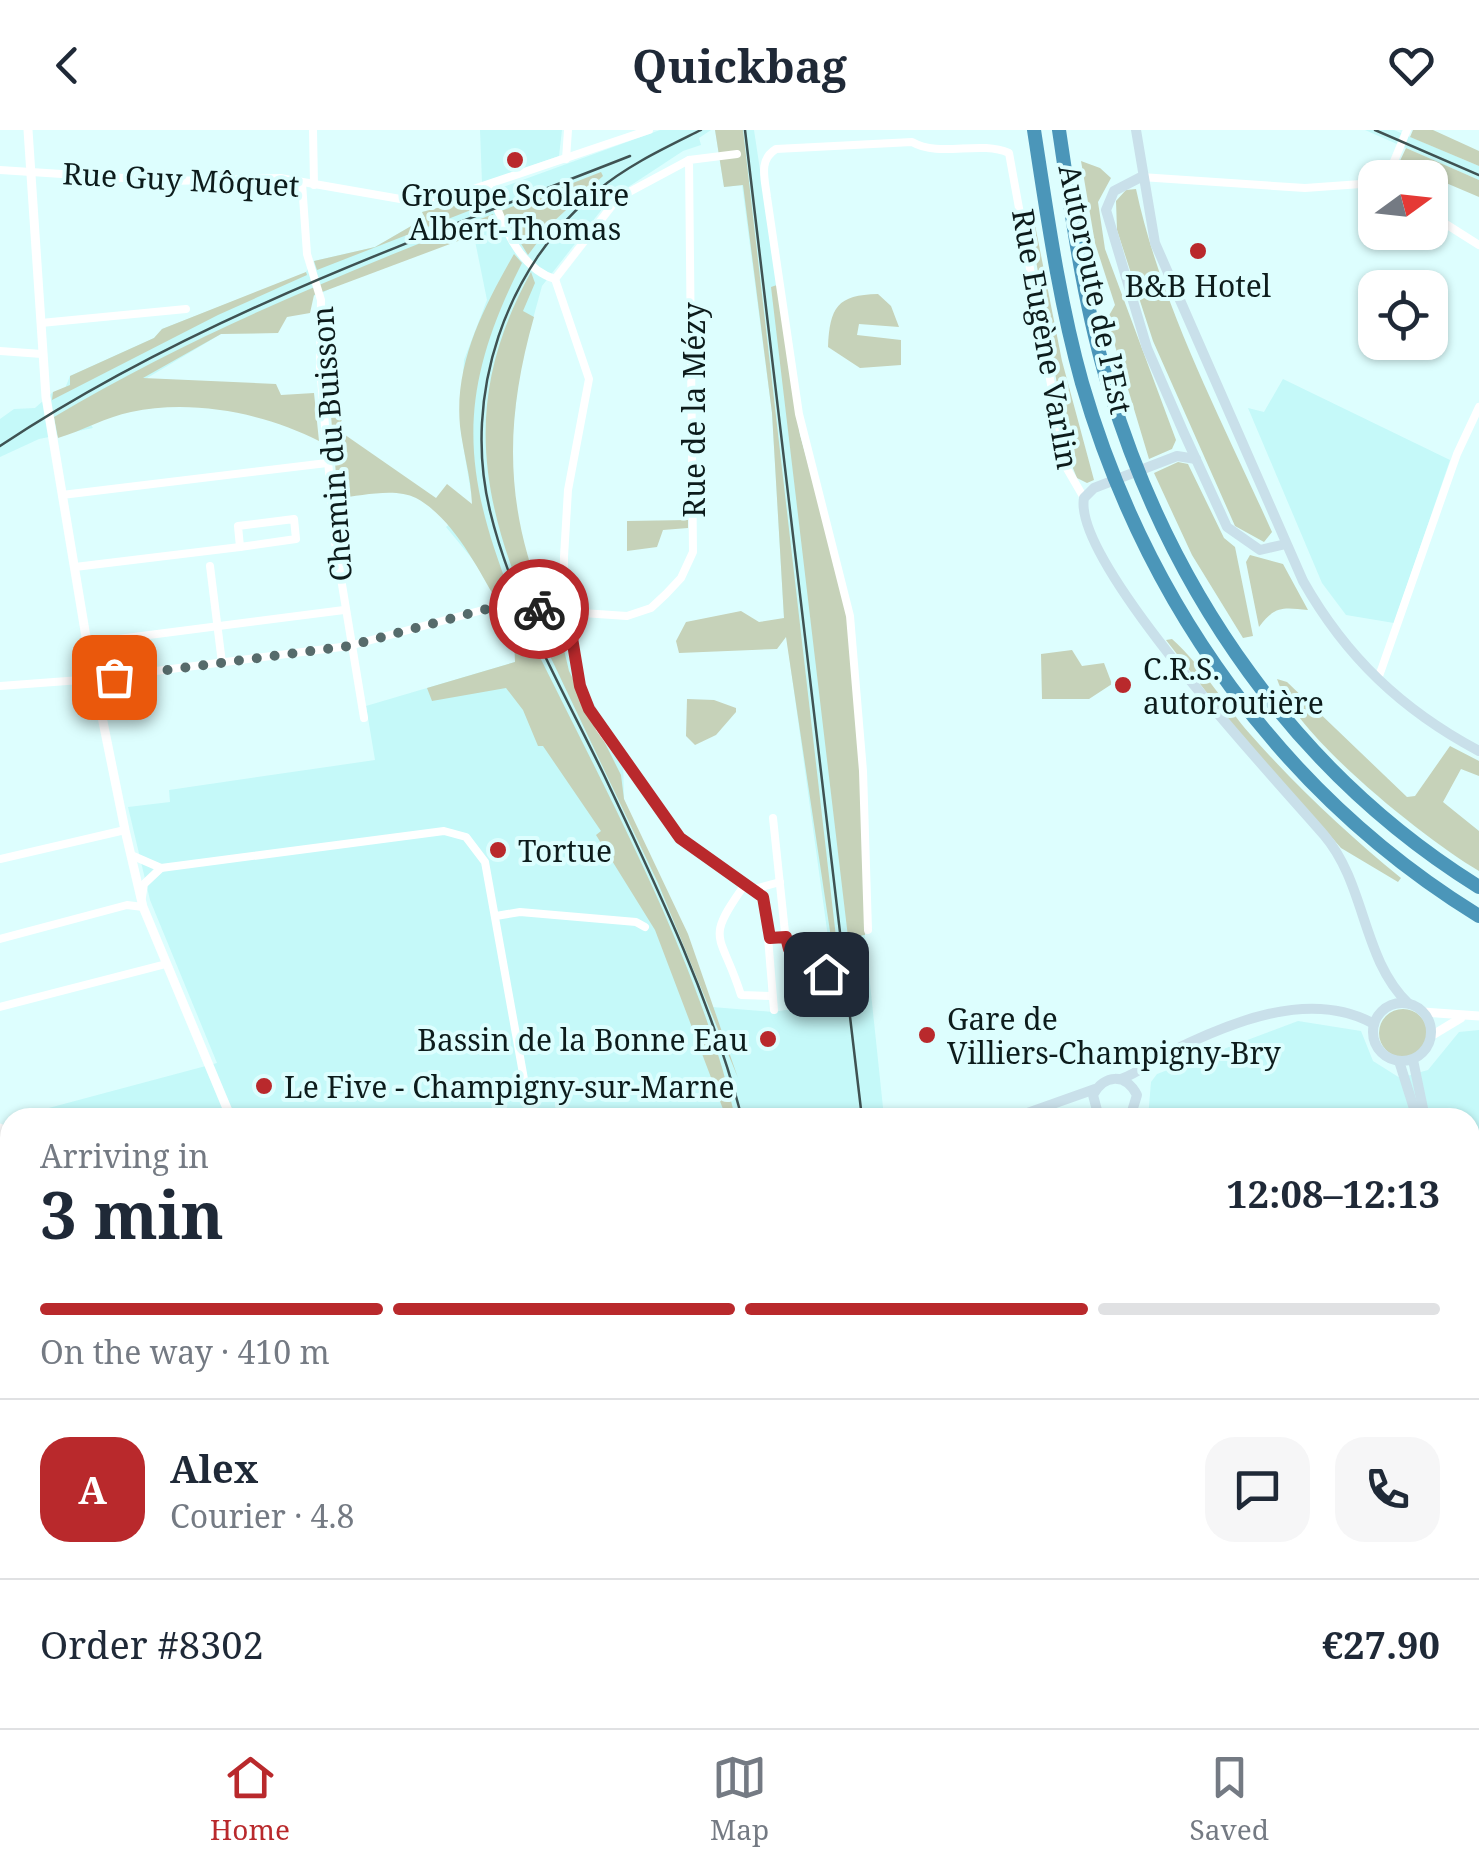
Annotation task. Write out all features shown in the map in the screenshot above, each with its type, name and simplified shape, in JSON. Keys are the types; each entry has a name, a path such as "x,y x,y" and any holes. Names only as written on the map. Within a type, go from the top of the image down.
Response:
{"highway":[{"name":"Autoroute de l’Est","path":"1034,130 1082,382 1110,465 1164,584 1221,677 1302,773 1397,860 1479,916"},
{"name":"Autoroute de l’Est","path":"1059,130 1089,307 1110,390 1145,490 1181,568 1207,614 1283,716 1363,800 1479,887"}],"main road":[{"path":"1136,130 1155,243 1286,544 1318,608 1376,681 1479,751"},
{"path":"1141,177 1114,190 1106,210 1147,348 1234,536 1260,550 1286,544"},
{"path":"1176,456 1186,437"},
{"path":"1084,498 1094,488 1176,456 1196,459"},
{"name":"Rue Eugène Varlin","path":"1084,498 1084,512 1116,578 1225,726 1336,850 1386,976"},
{"path":"1386,976 1408,1004 1423,1012 1431,1036 1427,1048 1413,1060 1399,1062"},
{"path":"1386,976 1386,1008 1374,1024 1378,1048 1399,1062 1414,1108"},
{"path":"1386,1008 1408,1004"},
{"path":"1047,1108 1077,1099 1104,1081 1121,1079 1145,1068 1173,1050 1279,1010 1333,1010 1374,1024"},
{"path":"1413,1060 1424,1108"},
{"path":"1133,1108 1145,1068"},
{"path":"1121,1079 1136,1095"},
{"path":"1095,1089 1095,1108"},
{"path":"1077,1099 1088,1108"}],"street":[{"path":"28,130 46,397 94,679 142,904 228,1108"},
{"path":"314,130 314,185"},
{"path":"566,160 568,130"},
{"name":"Rue Guy Môquet","path":"0,170 170,181 280,178 429,204 649,130"},
{"path":"906,130 912,142"},
{"path":"1394,160 1407,130"},
{"name":"Rue Eugène Varlin","path":"868,930 863,771 850,616 799,414 767,197 764,163 768,154 787,148 912,142 928,147 994,148 1009,153 1066,468 1084,498"},
{"path":"556,279 618,198 689,160 737,154"},
{"name":"Rue de la Mézy","path":"568,614 627,616 652,608 681,578 692,552 689,160"},
{"path":"1141,177 1305,188 1358,183"},
{"name":"Chemin du Buisson","path":"302,183 309,261 320,290 326,463 349,646 364,718"},
{"path":"488,185 512,240 538,271 556,279 589,379 566,514 568,614 580,686 600,730 680,838 750,886 768,906 774,1010"},
{"path":"1448,225 1479,245"},
{"path":"41,323 186,309"},
{"path":"0,351 42,354"},
{"path":"1376,681 1456,454 1479,407"},
{"path":"62,495 326,463"},
{"path":"74,567 296,539 294,520 238,526 240,546"},
{"path":"210,566 222,663"},
{"path":"0,686 94,679 349,646 494,607 568,614"},
{"path":"87,642 344,610"},
{"path":"773,818 789,949 812,972 826,974"},
{"path":"0,859 125,830"},
{"path":"130,855 161,868 455,832 482,855 529,1108"},
{"path":"142,904 144,884 161,868"},
{"path":"772,996 741,995 718,934 719,920 750,886 780,882"},
{"path":"0,938 142,904"},
{"path":"496,916 520,912 636,922 644,927"},
{"path":"770,938 786,937"},
{"path":"0,1007 166,964"},
{"path":"1423,1012 1474,1016"},
{"path":"1431,1036 1474,1016"}],"shaded area":[{"name":"Groupe Scolaire Albert-Thomas","path":"480,130 562,130 559,156 482,183"},
{"path":"660,130 711,130 699,138 701,145 683,151 610,199 542,286 520,366 510,458 516,509 529,566 556,634 623,757 624,799 712,1007 773,1012 837,1002 784,619 772,413 742,185 724,187 715,130 754,130 800,435 850,613 863,776 865,936 883,1108 49,1108 217,1063 150,900 128,807 170,802 169,790 375,760 366,706 515,662 514,630 474,561 446,527 473,505 460,426 464,360 487,300 474,236 380,262 324,292 221,334 85,415 93,428 39,439 0,457 0,419 14,409 35,408 53,392 64,391 70,376 154,338 162,329 305,273 314,261 375,247 425,218 422,212 471,199 490,202 503,187"},
{"path":"1365,130 1394,130 1479,166 1479,180 1448,166 1448,160 1433,160"},
{"path":"1283,379 1450,460 1394,623 1346,615 1322,583 1248,408 1264,412"},
{"path":"1298,1021 1361,1031 1373,1061 1400,1078 1428,1070 1459,1032 1479,1030 1479,1108 1149,1108 1151,1082 1157,1074"}],"green space":[{"path":"715,130 743,130 836,937 831,938 786,637 777,649 679,653 676,641 686,622 741,611 759,622 784,618 772,413 743,185 724,187"},
{"path":"1413,130 1433,130 1479,151 1479,166 1410,137"},
{"path":"1406,148 1433,160 1400,160"},
{"path":"1081,161 1100,168 1111,178 1098,202 1105,249 1176,440 1172,449 1149,459 1107,319 1115,305 1095,243"},
{"path":"1448,166 1479,180 1479,197 1448,184"},
{"path":"601,172 603,176 552,223 528,255 501,211"},
{"path":"1136,189 1177,321 1272,532 1264,542 1235,526 1153,341 1117,230 1116,201 1126,190"},
{"path":"471,199 489,203 317,270 314,261 375,247 425,218 422,212"},
{"path":"493,214 495,223 474,235 314,295 310,313 287,317 278,333 221,334 143,378 276,384 281,395 314,393 319,441 251,416 178,407 122,414 58,438 54,417 161,358 325,282"},
{"path":"1035,225 1062,361 1094,480 1087,483 1077,478 1070,461 1031,231"},
{"path":"514,254 522,263 485,352 473,432 484,512 514,602 498,603 453,531 416,498 388,493 338,498 330,404 344,414 338,430 436,498 447,484 472,504 460,426 462,380 473,336"},
{"path":"306,272 307,275 218,315 52,400 53,392 70,385 70,376 154,338 162,329"},
{"path":"531,272 535,283 523,311 534,317 518,391 513,461 521,531 544,603 525,602 509,558 488,476 486,436 496,356"},
{"path":"777,285 800,435 850,613 863,776 865,935 848,937 771,287"},
{"path":"878,294 891,306 899,327 859,324 857,335 901,340 901,365 860,368 828,347 831,322 838,306 845,301"},
{"path":"1178,462 1188,464 1224,538 1235,547 1253,636 1243,638 1192,555 1154,473"},
{"path":"688,520 688,528 663,530 657,547 627,551 627,521"},
{"path":"1250,555 1283,564 1308,610 1280,609 1259,627 1246,562"},
{"path":"504,613 519,614 640,861 696,990 733,1108 723,1108 655,930 596,835 601,831 543,746 538,746 523,710 506,688 432,701 427,688 515,662 514,630"},
{"path":"531,616 550,617 558,624 569,671 621,775 624,799 688,934 738,1078 658,883"},
{"path":"1172,639 1268,754 1322,809 1401,878 1398,882 1341,848 1228,720 1166,640"},
{"path":"1072,650 1082,666 1104,663 1112,684 1089,699 1042,699 1041,654"},
{"path":"1277,679 1287,682 1407,797 1415,796 1450,746 1479,761 1479,776 1461,769 1443,802 1479,831 1479,871 1427,836 1335,757 1289,703"},
{"path":"687,699 714,700 736,708 736,712 716,735 695,745 686,736"},
{"path":"1403,1009 1420,1016 1427,1033 1420,1050 1403,1057 1386,1050 1379,1033 1386,1016"}],"railway":[{"path":"701,130 647,158 597,191 565,222 538,257 515,295 498,336 487,379 483,467 490,511 511,579 681,943 739,1108"},
{"path":"745,130 861,1108"},
{"path":"1375,130 1479,175"},
{"path":"0,446 74,400 228,320 387,251 630,156"}],"way so far":[{"path":"114,677 349,646 494,607 539,609"}],"place":[{"name":"Groupe Scolaire Albert-Thomas","path":"515,160"},
{"name":"B&B Hotel","path":"1198,251"},
{"name":"C.R.S. autoroutière","path":"1123,685"},
{"name":"Tortue","path":"498,850"},
{"name":"Gare de Villiers-Champigny-Bry","path":"927,1035"},
{"name":"Bassin de la Bonne Eau","path":"768,1039"},
{"name":"Le Five - Champigny-sur-Marne","path":"264,1086"}],"route":[{"path":"539,609 568,614 580,686 589,709 600,730 680,838 763,897 768,906 770,938 786,937 789,949 812,972 826,974"}]}
